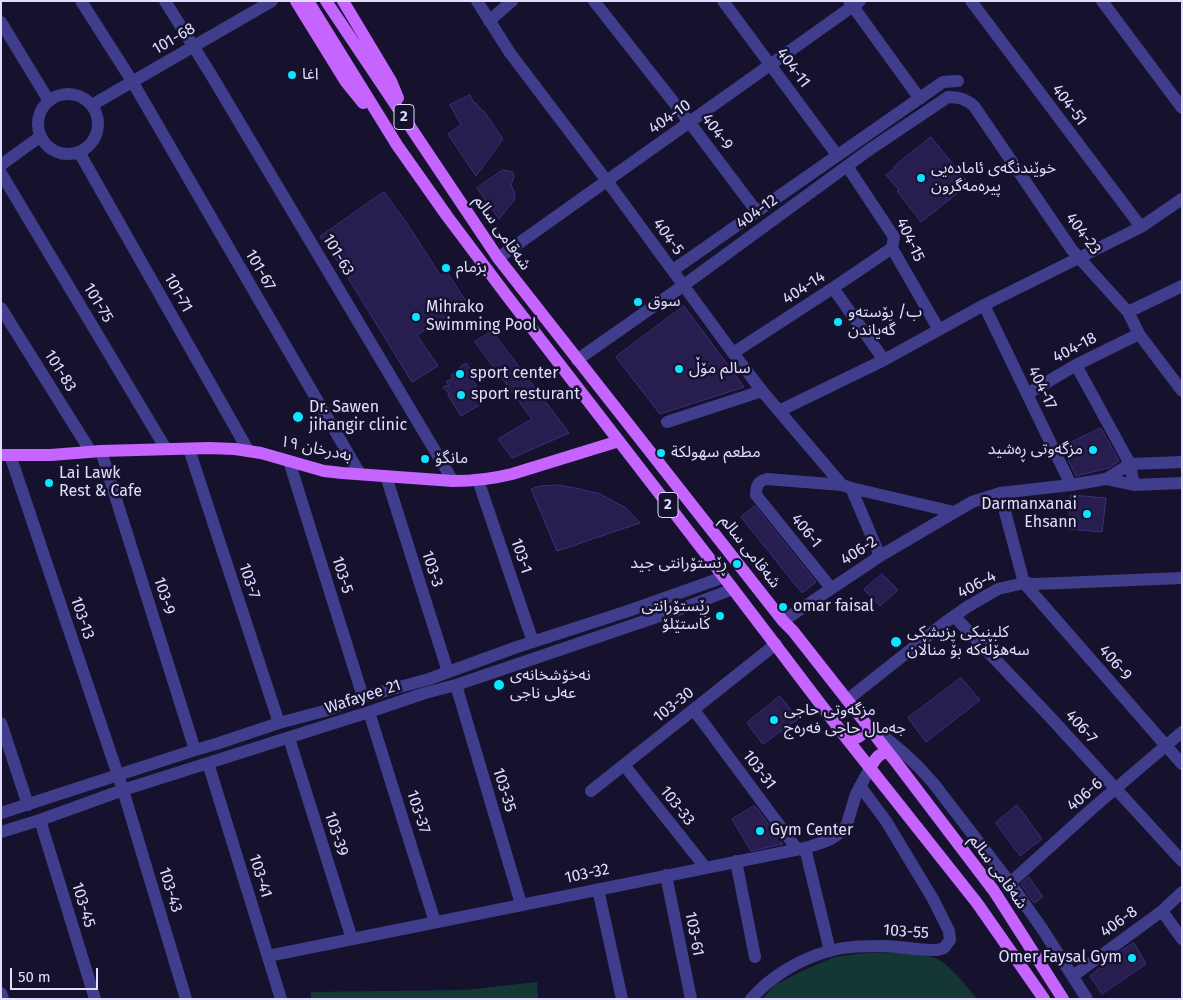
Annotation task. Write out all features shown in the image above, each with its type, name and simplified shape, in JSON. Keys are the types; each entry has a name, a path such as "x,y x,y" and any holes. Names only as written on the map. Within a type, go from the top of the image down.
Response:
{"main road":[{"name":"شەقامی سالم","path":"296,1 346,82 397,145"},
{"name":"شەقامی سالم","path":"308,1 397,145 447,216 847,739 976,904 1044,999"},
{"name":"شەقامی سالم","path":"326,1 498,258 888,752 994,891 1063,999"},
{"name":"شەقامی سالم","path":"343,1 391,81 409,126"},
{"name":"بەدرخان ١٩","path":"6,455 222,448 248,450 324,470 453,481 495,478 619,442"},
{"path":"847,739 860,737 868,727"},
{"path":"870,768 879,755 883,752 888,752"}],"street":[{"name":"101-67","path":"81,1 132,81 360,474"},
{"name":"101-63","path":"165,1 453,481"},
{"name":"101-68","path":"92,105 272,1"},
{"name":"404-5","path":"477,1 510,53 733,353 779,411 847,487 880,556"},
{"path":"489,21 512,1"},
{"name":"404-9","path":"594,1 757,212"},
{"name":"404-11","path":"722,1 837,155"},
{"name":"404-51","path":"971,1 1140,227"},
{"path":"1102,1 1182,108"},
{"path":"854,3 920,99"},
{"name":"404-10","path":"498,258 690,123 854,3"},
{"path":"1,22 49,101"},
{"path":"673,270 943,82 958,81"},
{"path":"67,94 76,95 92,105 99,123 98,132 88,148 70,154 53,150 46,144 38,126 42,108 49,101 57,96 67,94"},
{"name":"404-12","path":"577,360 684,286 847,166 948,97 959,97"},
{"name":"404-23","path":"959,97 974,106 1078,258 1128,312 1139,334 1182,391"},
{"path":"1,165 41,136"},
{"name":"101-71","path":"80,152 248,450"},
{"name":"404-15","path":"847,166 894,237 892,248 939,330"},
{"name":"101-75","path":"1,173 166,449"},
{"path":"779,411 884,360 984,305 1140,227 1182,199"},
{"name":"404-14","path":"733,353 892,248"},
{"path":"1128,312 1182,286"},
{"path":"833,288 884,360"},
{"name":"404-17","path":"984,305 1071,485"},
{"name":"101-83","path":"1,308 96,452"},
{"name":"404-18","path":"1027,394 1076,365 1139,334"},
{"path":"1076,365 1130,464 1134,485"},
{"path":"667,422 762,391"},
{"name":"103-7","path":"189,449 278,723"},
{"name":"103-9","path":"96,452 195,750"},
{"name":"103-13","path":"6,455 123,790"},
{"name":"103-5","path":"289,461 363,698"},
{"path":"1106,479 1130,464 1182,462"},
{"name":"103-3","path":"386,476 448,672"},
{"name":"406-1","path":"831,588 756,495 757,484 767,479 847,487"},
{"path":"1106,479 1134,485 1182,483"},
{"name":"406-2","path":"783,621 880,556 972,502 1000,493 1106,479"},
{"name":"103-1","path":"478,480 533,642"},
{"path":"847,487 954,512"},
{"path":"1000,493 1024,583"},
{"name":"Wafayee 21","path":"1,813 278,723 328,710 448,672 724,577"},
{"name":"406-4","path":"847,700 954,616 998,589 1024,583 1182,578"},
{"name":"406-9","path":"1024,583 1182,764"},
{"name":"Wafayee 21","path":"1,832 123,790 425,693 456,685 683,608 733,589"},
{"name":"406-7","path":"954,616 1050,716 1182,861"},
{"name":"103-30","path":"591,791 776,644"},
{"name":"103-35","path":"456,685 521,904"},
{"name":"103-31","path":"694,710 801,848"},
{"name":"103-37","path":"369,712 435,922"},
{"path":"1,723 28,805"},
{"path":"868,727 881,734 904,752 924,773 1010,883 1087,999"},
{"name":"406-6","path":"1010,883 1094,807 1182,732"},
{"name":"103-39","path":"289,738 352,939"},
{"name":"103-41","path":"208,764 281,999"},
{"name":"103-33","path":"624,765 705,867"},
{"name":"103-32","path":"268,956 801,848 835,836 845,828 853,802 870,768"},
{"name":"103-55","path":"752,999 764,986 789,968 830,951 858,946 937,950 944,948 950,940 949,931 933,900 886,820 860,786"},
{"name":"103-43","path":"123,790 186,999"},
{"name":"103-45","path":"40,820 95,999"},
{"path":"801,848 830,951"},
{"path":"736,861 755,957"},
{"name":"103-61","path":"666,875 691,999"},
{"path":"598,889 622,999"},
{"name":"406-8","path":"1073,976 1162,911 1182,892"},
{"path":"1162,911 1182,939"},
{"path":"1,993 3,999"}],"green space":[{"path":"896,952 935,958 958,976 977,999 762,999 775,985 834,957 864,953"},
{"path":"537,982 538,999 311,999 311,992 465,990"}],"building":[{"path":"470,95 474,103 483,110 503,139 476,176 448,134 461,125 450,105"},
{"name":"خوێندنگەی ئامادەیی پیرەمەگرون","path":"931,137 969,184 921,222 886,175"},
{"path":"503,170 513,172 514,177 511,185 515,194 514,200 499,219 477,188"},
{"path":"384,192 441,276 447,272 467,303 417,335 438,366 412,382 339,263 320,237"},
{"name":"سالم مۆڵ","path":"684,306 744,387 660,414 616,357"},
{"path":"492,331 569,433 512,458 498,439 532,419 475,342"},
{"name":"sport resturant","path":"467,364 471,370 467,373 477,386 473,390 481,404 461,416 443,387 449,385 446,382 453,378 451,375 462,365"},
{"path":"1101,428 1119,461 1109,468 1076,476 1062,447"},
{"path":"559,485 600,494 626,508 640,523 557,551 531,489 540,486"},
{"name":"Darmanxanai Ehsann","path":"1071,495 1106,498 1102,532 1068,529"},
{"path":"755,506 816,582 802,593 741,517"},
{"path":"882,574 898,590 880,606 864,590"},
{"path":"961,678 980,700 926,742 908,718"},
{"path":"780,696 798,719 763,744 747,723"},
{"path":"1017,805 1042,839 1020,856 996,823"},
{"name":"Gym Center","path":"755,806 783,844 751,851 732,819"},
{"path":"1029,877 1043,897 1034,903 1021,884"},
{"path":"1134,943 1146,964 1102,994 1090,976 1116,954"}],"place":[{"name":"اغا","path":"292,75"},
{"name":"خوێندنگەی ئامادەیی پیرەمەگرون","path":"921,178"},
{"name":"بزمام","path":"446,268"},
{"name":"سوق","path":"638,302"},
{"name":"Mihrako Swimming Pool","path":"416,317"},
{"name":"ب/ پۆستەو گەیاندن","path":"838,322"},
{"name":"سالم مۆڵ","path":"679,369"},
{"name":"sport center","path":"460,374"},
{"name":"sport resturant","path":"461,395"},
{"name":"Dr. Sawen jihangir clinic","path":"298,417"},
{"name":"مزگەوتی ڕەشید","path":"1093,450"},
{"name":"مطعم سهولكة","path":"661,453"},
{"name":"مانگۆ","path":"425,459"},
{"name":"Lai Lawk Rest & Cafe","path":"49,483"},
{"name":"Darmanxanai Ehsann","path":"1087,514"},
{"name":"ڕێستۆرانتی جید","path":"737,564"},
{"name":"omar faisal","path":"783,607"},
{"name":"ڕێستۆرانتی کاستێلۆ","path":"720,616"},
{"name":"کلینیکی پزیشکی سەهۆڵەکە بۆ مناڵان","path":"896,642"},
{"name":"نەخۆشخانەی عەلی ناجی","path":"499,685"},
{"name":"مزگه‌وتی حاجی جەمال حاجی فەرەج","path":"774,720"},
{"name":"Gym Center","path":"760,831"},
{"name":"Omer Faysal Gym","path":"1132,958"}]}
